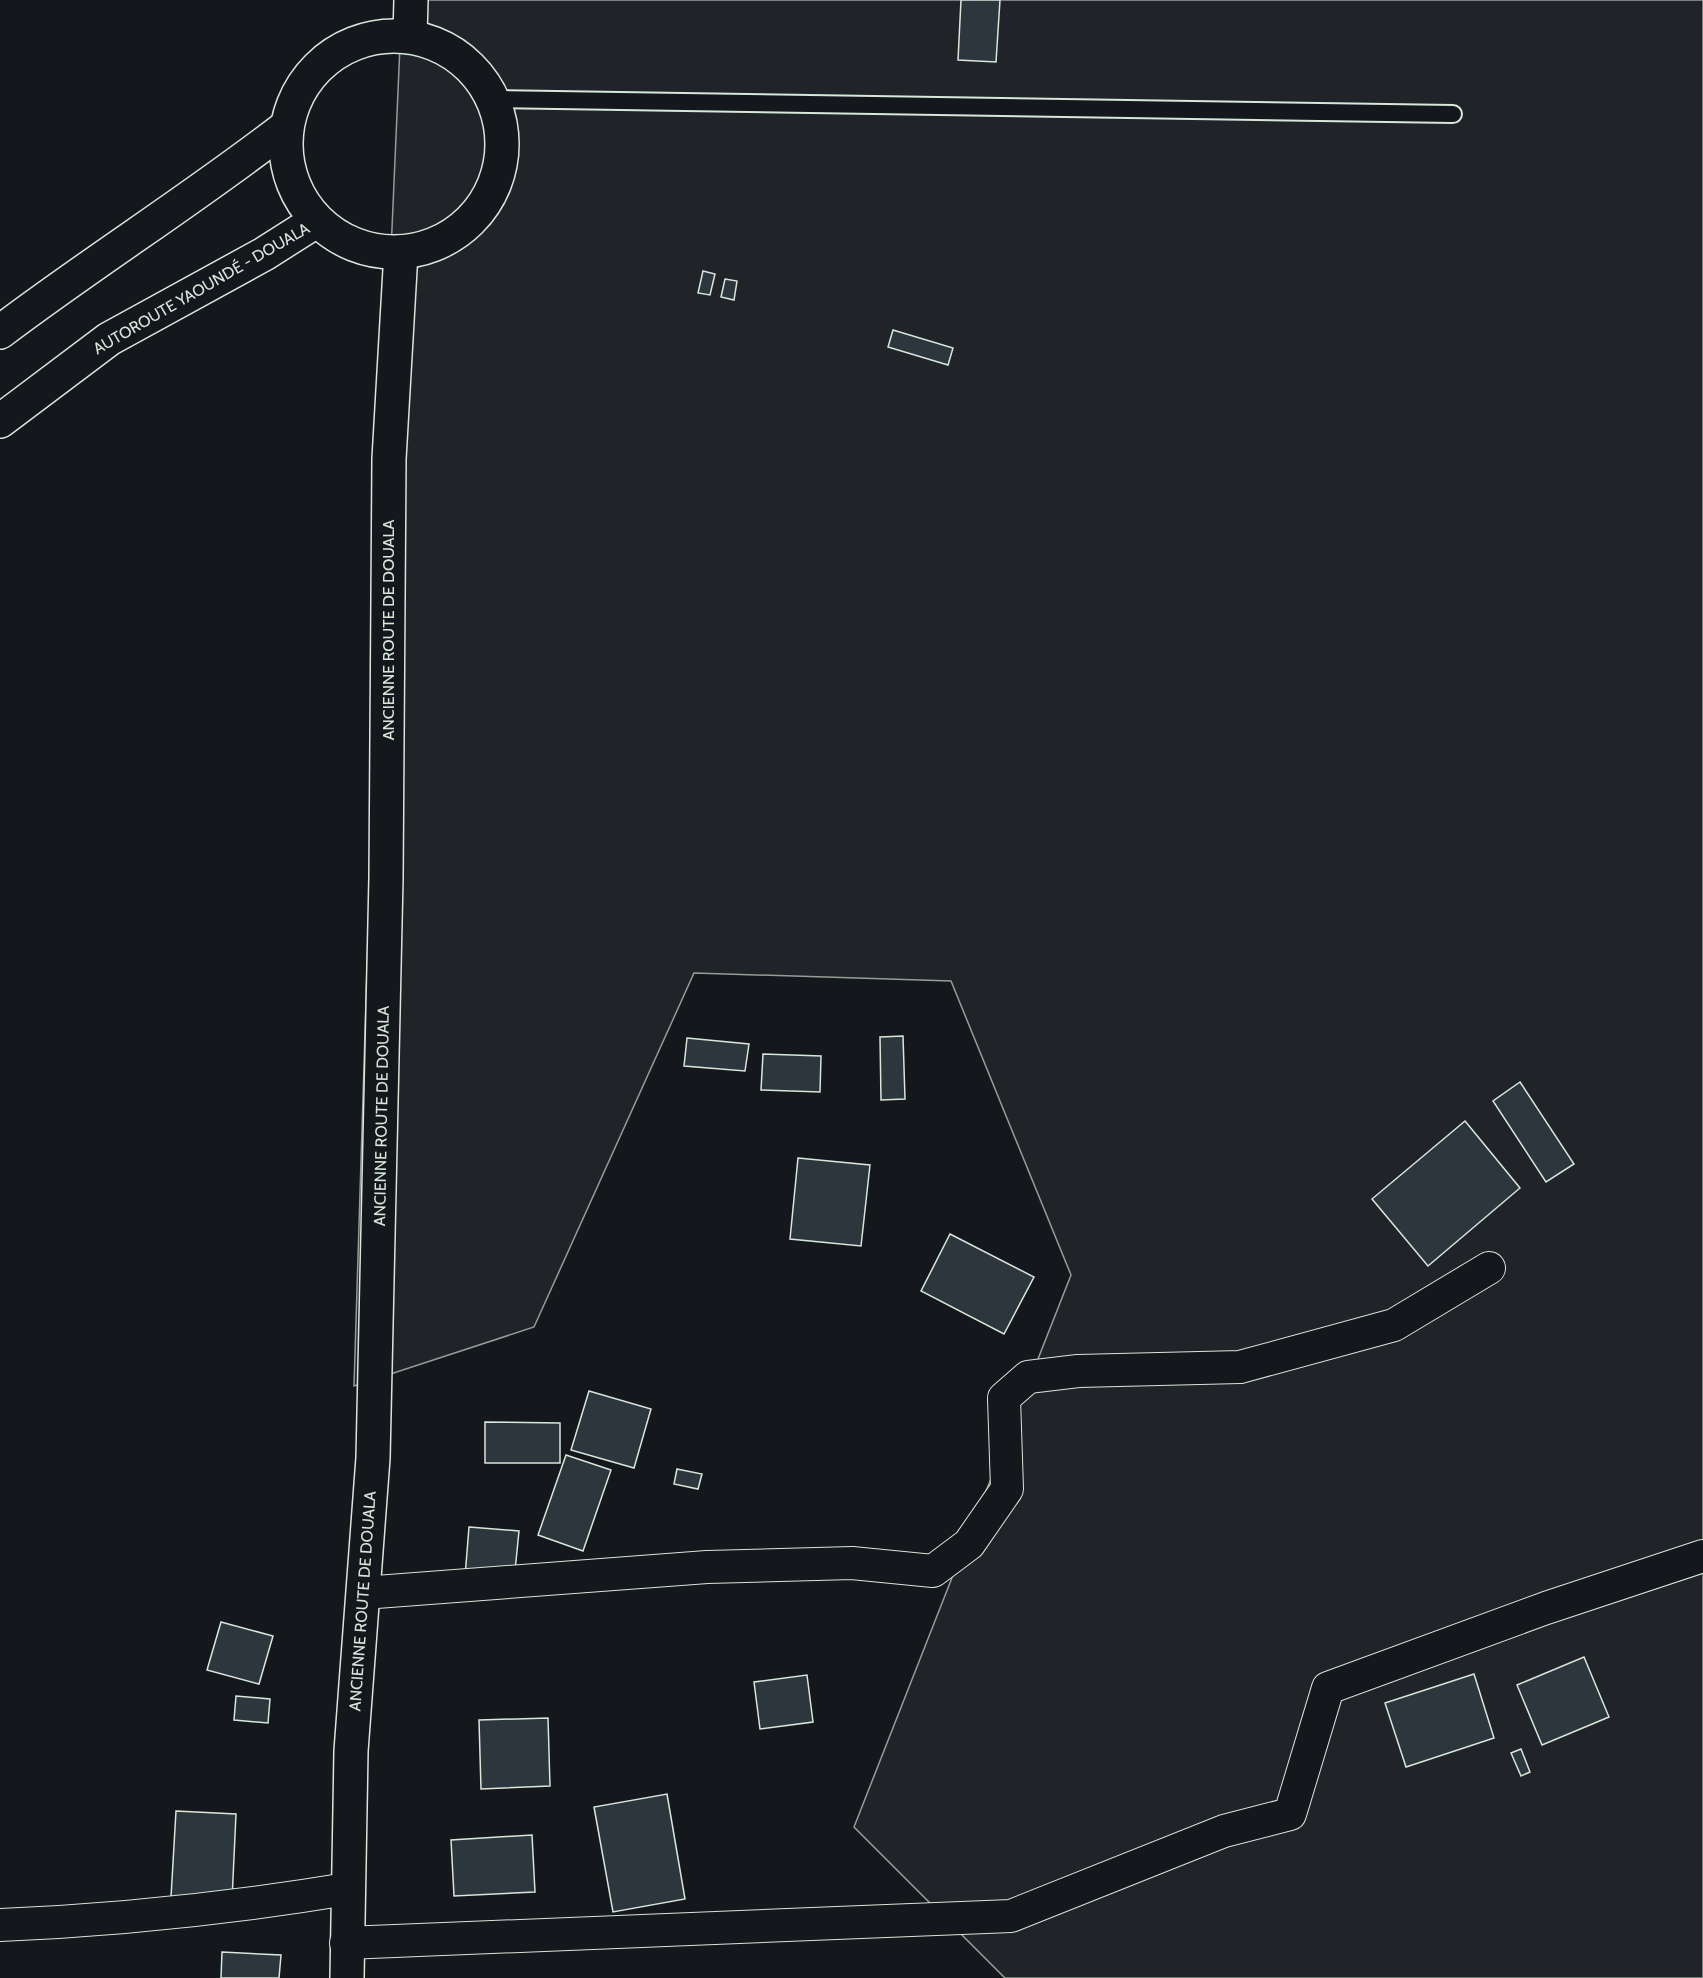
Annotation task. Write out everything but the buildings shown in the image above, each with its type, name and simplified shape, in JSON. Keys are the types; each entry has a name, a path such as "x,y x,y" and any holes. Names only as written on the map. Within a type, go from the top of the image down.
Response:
{"highway":[{"path":"410,35 411,0"},
{"path":"410,35 446,46 474,68 495,99 504,151 488,200 451,237 400,252 370,250 340,239 316,221 296,194 286,161 286,127 309,75 354,42 410,35"},
{"path":"0,332 70,279 218,180 286,127"},
{"name":"AUTOROUTE YAOUNDÉ - DOUALA","path":"0,421 109,339 264,254 316,221"},
{"name":"ANCIENNE ROUTE DE DOUALA","path":"347,1978 351,1751 373,1458 386,901 389,459 400,252"}],"street":[{"path":"363,1593 707,1567 852,1563 933,1571 969,1545 1007,1489 1004,1398 1028,1377 1078,1371 1240,1367 1394,1325 1489,1268"},
{"path":"346,1943 1011,1916 1224,1831 1290,1814 1328,1688 1546,1608 1703,1556"},
{"path":"0,1925 82,1922 231,1908 347,1889"}],"lane":[{"path":"495,99 1454,114"}],"shaded area":[{"path":"402,0 1703,0 1703,1978 1005,1978 854,1827 1071,1275 951,981 694,973 534,1327 354,1386 385,388"}]}
